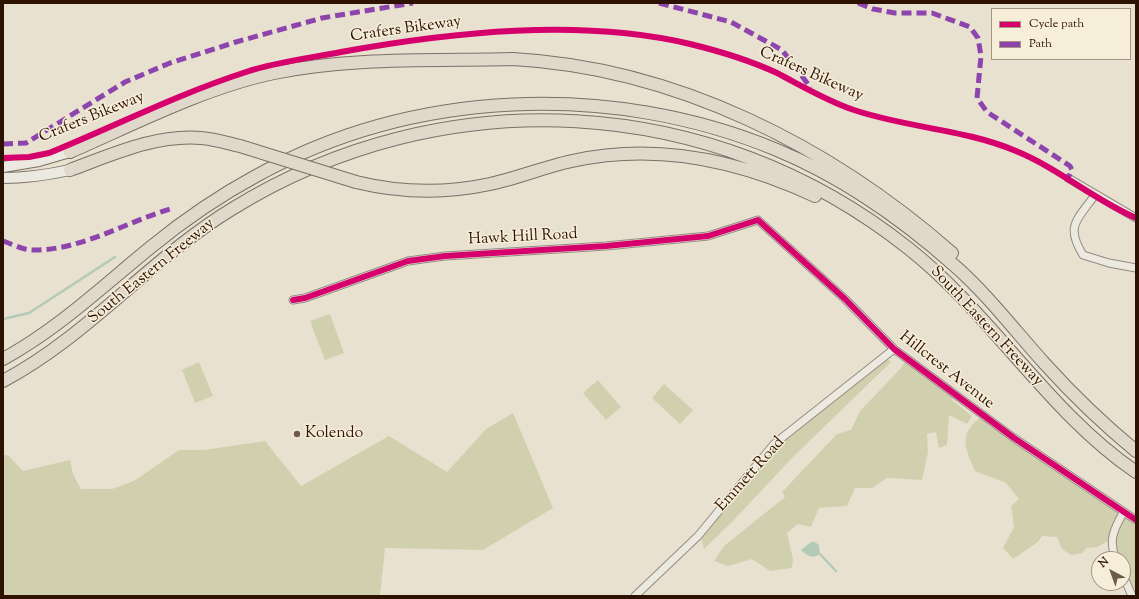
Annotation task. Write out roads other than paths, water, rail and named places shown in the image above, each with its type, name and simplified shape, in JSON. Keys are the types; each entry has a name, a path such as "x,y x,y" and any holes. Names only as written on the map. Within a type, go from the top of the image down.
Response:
{"highway":[{"path":"70,152 184,102 273,73 309,67 513,59 598,70 661,87 741,116 812,152 867,185 928,232 993,293 1073,395"},
{"name":"South Eastern Freeway","path":"3,360 25,347 83,305 152,246 192,216 251,178 298,155 376,126 418,116 459,109 559,104 601,106 644,113 737,135 779,151 854,191 900,222 957,268 1073,395 1105,426 1136,451"},
{"name":"South Eastern Freeway","path":"3,381 52,352 185,241 231,209 310,167 347,152 428,130 512,120 598,123 640,128 695,141 764,164 802,180 877,224 941,276 976,311 1061,407 1092,438 1136,472"},
{"path":"70,170 154,142 180,138 201,138 240,146 356,182 398,190 430,192 460,190 491,184 572,161 615,154 643,153 701,157 761,173 877,224"}],"main road":[{"path":"3,167 39,161 70,152"},
{"path":"3,178 21,178 47,175 70,170"}],"street":[{"path":"1068,178 1136,218"},
{"path":"1095,195 1074,224 1074,240 1083,255 1109,263 1136,268"},
{"name":"Hawk Hill Road","path":"293,300 305,298 408,261 445,256 606,246 700,237 758,220"},
{"name":"Hillcrest Avenue","path":"758,220 845,299 894,349 1014,438 1123,513 1136,520"},
{"name":"Emmett Road","path":"635,596 698,536 774,444 894,349"},
{"path":"1114,551 1113,530 1123,513"}],"waterway":[{"path":"3,319 29,313 115,257"},
{"path":"820,554 836,571"}],"place":[{"name":"Kolendo","path":"297,434"}]}
